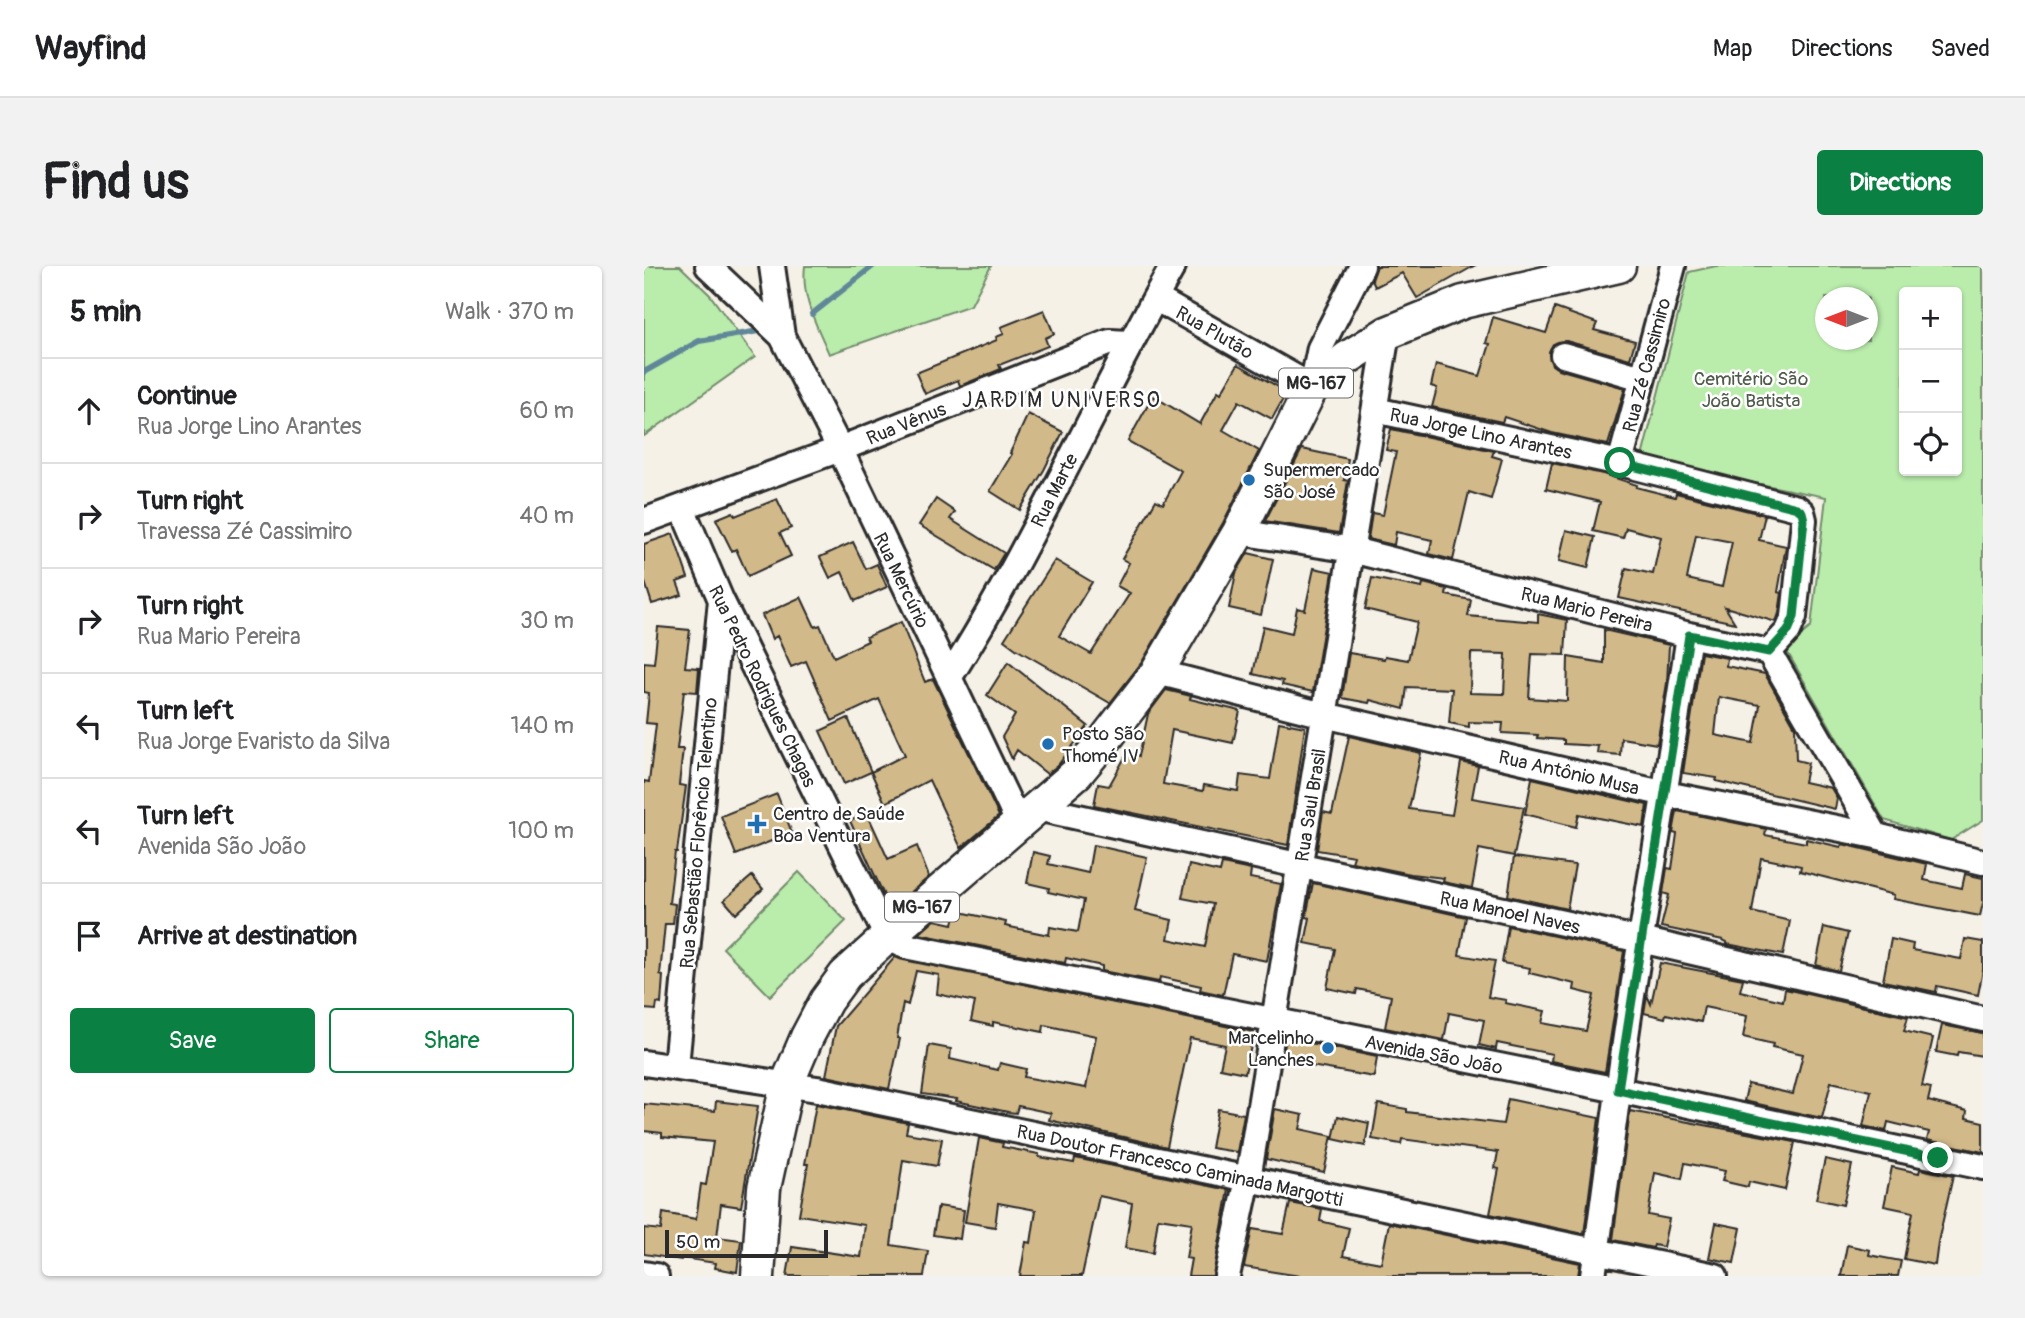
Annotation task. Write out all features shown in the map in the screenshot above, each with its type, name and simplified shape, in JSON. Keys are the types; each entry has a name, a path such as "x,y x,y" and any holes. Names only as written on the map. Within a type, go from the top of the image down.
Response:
{"main road":[{"name":"MG-167","path":"758,1276 764,1188 787,1084 826,1001 845,975 887,936 1077,773 1157,672 1239,532 1312,387 1347,358 1387,333 1463,302 1619,266"}],"street":[{"path":"708,266 782,336"},
{"path":"772,266 782,336"},
{"name":"Rua Marte","path":"949,678 990,614 1130,342 1173,266"},
{"path":"1312,387 1320,348 1362,266"},
{"name":"Rua Zé Cassimiro","path":"1620,463 1672,266"},
{"name":"Rua Plutão","path":"1155,298 1312,387"},
{"name":"Rua Saul Brasil","path":"1227,1276 1248,1178 1387,333"},
{"name":"Rua Mercúrio","path":"782,336 949,678 1028,816"},
{"name":"Rua Vênus","path":"644,521 839,449 1110,342 1130,342"},
{"path":"1563,355 1642,378"},
{"name":"Rua Jorge Lino Arantes","path":"1375,410 1620,463 1791,506 1802,512 1804,520 1794,617 1788,631 1769,652"},
{"name":"Rua Pedro Rodrigues Chagas","path":"682,508 721,600 887,936"},
{"name":"Rua Mario Pereira","path":"1239,532 1352,550 1689,635 1769,652"},
{"name":"Rua Sebastião Florêncio Telentino","path":"676,1066 721,600"},
{"path":"1593,1276 1618,1090 1689,635"},
{"path":"1769,652 1876,836"},
{"name":"Rua Antônio Musa","path":"1157,672 1324,715 1666,794 1876,836 1983,862"},
{"name":"Rua Manoel Naves","path":"1028,816 1299,867 1641,940 1983,1019"},
{"path":"1958,856 1983,839"},
{"name":"Avenida São João","path":"887,936 905,946 1618,1090 1983,1167"},
{"name":"Rua Doutor Francesco Caminada Margotti","path":"644,1063 787,1084 1715,1276"},
{"path":"644,1274 656,1276"}],"green space":[{"path":"644,266 680,266 710,295 755,357 644,436"},
{"path":"805,266 991,266 971,305 829,354 808,301"},
{"name":"Cemitério São João Batista","path":"1716,266 1983,266 1983,820 1951,840 1884,820 1785,648 1811,627 1826,497 1641,461 1689,272"},
{"path":"799,872 846,921 770,996 723,948"}],"building":[{"path":"1377,266 1474,266 1417,298 1402,273 1375,287 1372,280"},
{"path":"1555,308 1597,323 1594,330 1635,341 1630,359 1566,341 1553,344 1549,352 1552,365 1558,369 1625,388 1608,445 1552,433 1504,417 1502,422 1432,407 1437,388 1431,386 1436,364 1480,376 1490,344 1486,343 1493,317 1546,333"},
{"path":"1044,310 1054,334 1045,338 1048,346 999,365 1001,369 960,386 958,380 925,394 916,373 997,340 996,337 1004,334 1001,327"},
{"path":"1238,364 1287,392 1272,419 1239,401 1223,430 1259,451 1223,523 1142,662 1110,703 1004,640 1055,560 1092,582 1059,636 1091,654 1130,593 1117,586 1129,563 1122,559 1156,500 1163,504 1181,471 1128,441 1153,396 1200,424 1218,391 1221,393"},
{"path":"1028,414 1063,432 1020,510 990,491 1012,454 1010,453"},
{"path":"1391,429 1494,451 1492,456 1502,459 1491,499 1469,492 1453,560 1429,554 1432,540 1396,532 1394,545 1368,539 1372,513 1383,515 1396,452 1386,450"},
{"path":"1302,449 1348,459 1344,480 1348,481 1339,533 1265,521"},
{"path":"1552,463 1603,474 1637,485 1636,487 1675,497 1676,493 1765,515 1759,540 1786,546 1778,592 1782,593 1776,622 1725,607 1735,623 1619,598 1626,568 1653,574 1661,537 1626,528 1623,538 1593,531 1600,502 1546,489","holes":["1696,535 1732,542 1722,587 1687,579"]},
{"path":"777,499 791,528 780,533 791,556 748,576 736,549 732,551 716,519 733,512 735,516"},
{"path":"936,499 955,512 950,519 1004,553 994,570 919,525"},
{"path":"1566,530 1595,537 1588,568 1559,561"},
{"path":"673,534 688,578 677,582 682,595 652,604 644,579 644,544"},
{"path":"853,542 866,569 877,564 887,587 855,601 842,572 830,578 820,557"},
{"path":"1248,553 1273,559 1261,615 1229,608 1236,573"},
{"path":"1314,568 1333,572 1313,692 1282,685 1283,681 1253,674 1263,626 1292,633 1297,608 1305,610"},
{"path":"1372,578 1422,588 1423,583 1447,589 1446,595 1471,600 1468,616 1538,622 1538,614 1567,620 1565,655 1532,654 1529,698 1567,701 1568,657 1604,663 1604,630 1669,645 1667,683 1657,744 1621,738 1620,755 1597,753 1598,746 1564,744 1564,740 1537,738 1538,735 1502,733 1503,723 1469,722 1469,727 1449,723 1452,689 1407,687 1404,709 1370,700 1369,703 1342,698 1349,653 1408,660 1417,622 1365,609","holes":["1471,653 1506,654 1504,694 1470,693"]},
{"path":"801,597 815,627 820,625 834,657 868,641 866,637 901,622 925,682 933,679 999,816 961,848 929,780 885,803 871,772 905,755 879,699 832,721 806,661 791,667 777,636 772,639 762,615"},
{"path":"658,627 690,630 685,667 699,668 697,692 684,691 677,749 683,749 679,785 686,786 669,903 675,904 673,924 665,924 660,975 663,976 661,1004 657,1003 656,1010 644,1009 644,781 649,782 656,724 646,723 649,693 644,692 644,662 654,663"},
{"path":"1701,653 1727,658 1726,666 1765,674 1795,727 1796,760 1808,763 1804,782 1831,788 1837,798 1835,809 1716,781 1717,778 1683,773","holes":["1719,697 1760,705 1753,743 1715,735"]},
{"path":"1008,662 1088,726 1058,765 1047,774 1017,750 1012,759 1002,737 1015,715 987,695"},
{"path":"1166,690 1191,696 1190,699 1240,711 1233,743 1172,730 1163,784 1203,791 1204,785 1238,791 1240,775 1270,779 1279,722 1305,727 1288,845 1094,805 1098,784 1109,786 1129,750 1139,756 1148,714"},
{"path":"848,718 871,772 844,784 820,731"},
{"path":"1349,736 1421,753 1409,809 1452,815 1461,762 1478,766 1472,798 1524,807 1514,856 1479,849 1472,888 1443,882 1444,878 1352,862 1354,856 1317,850 1323,812 1332,814"},
{"path":"1532,778 1647,805 1644,827 1579,814 1576,827 1525,814"},
{"name":"Centro de Saúde Boa Ventura","path":"777,794 792,833 736,855 721,816"},
{"path":"1677,811 1766,829 1765,835 1806,843 1806,839 1841,847 1842,844 1927,864 1924,880 1962,888 1965,874 1983,878 1980,916 1893,899 1894,895 1800,871 1801,866 1761,858 1752,912 1790,921 1783,955 1661,927 1669,895 1663,893 1667,868 1672,869"},
{"path":"867,813 888,859 917,846 929,877 898,903 887,902 850,821"},
{"path":"1093,845 1147,857 1135,911 1172,920 1168,939 1205,947 1213,904 1182,898 1189,865 1220,872 1222,864 1251,870 1250,878 1281,884 1267,961 1232,954 1223,995 1200,990 1201,986 1160,977 1159,982 1102,971 1102,966 1066,958 1065,963 919,934 935,920 953,924 956,911 1006,922 1005,926 1049,935 1050,927 1078,932 1084,900 1048,892 1049,888 1027,883 1033,852 1050,856 1048,864 1088,873"},
{"path":"1514,857 1575,865 1567,909 1508,896"},
{"path":"752,876 763,889 736,914 724,900"},
{"path":"1313,883 1466,917 1459,955 1495,961 1488,997 1545,1011 1542,1023 1586,1031 1594,995 1574,990 1575,984 1529,973 1530,968 1502,963 1508,926 1624,951 1605,1072 1551,1061 1552,1054 1497,1043 1496,1049 1479,1045 1484,1020 1449,1013 1444,1040 1385,1028 1391,996 1357,989 1356,994 1327,988 1335,949 1305,943 1310,918 1306,917"},
{"path":"1824,927 1848,933 1839,971 1816,965"},
{"path":"1891,939 1913,944 1912,950 1961,959 1965,939 1983,942 1983,970 1978,995 1937,986 1936,992 1883,981"},
{"path":"895,957 1254,1032 1245,1073 1220,1068 1225,1045 1190,1038 1167,1147 1049,1120 1051,1113 1018,1106 1016,1113 1008,1112 956,1101 957,1099 922,1094 929,1045 951,1049 950,1059 998,1070 1000,1063 1026,1069 1024,1077 1086,1088 1096,1036 1044,1025 1043,1032 993,1022 993,1026 971,1021 975,1002 937,994 939,975 916,971 908,1005 903,1003 897,1038 900,1039 889,1089 826,1076 836,1026"},
{"path":"1660,963 1743,979 1740,991 1783,1001 1785,989 1908,1017 1904,1031 1933,1038 1922,1086 1931,1088 1928,1101 1967,1111 1966,1118 1983,1122 1983,1152 1927,1140 1929,1132 1888,1122 1886,1131 1863,1126 1871,1091 1831,1082 1822,1118 1744,1101 1748,1084 1793,1094 1803,1054 1743,1037 1747,1016 1704,1007 1701,1022 1666,1014 1665,1018 1644,1013 1647,995 1651,1004"},
{"path":"1942,1025 1983,1033 1983,1056 1958,1052 1957,1056 1936,1052"},
{"path":"1286,1038 1377,1057 1374,1077 1282,1061"},
{"path":"1508,1099 1599,1118 1584,1234 1490,1214 1499,1169 1495,1168 1498,1152 1402,1139 1401,1144 1372,1139 1378,1104 1407,1109 1407,1112 1503,1124"},
{"path":"716,1101 758,1106 741,1207 721,1204 717,1237 741,1240 737,1272 715,1268 716,1263 644,1254 644,1228 661,1230 663,1213 696,1219 701,1184 706,1185 713,1142 662,1137 662,1133 644,1131 644,1104 715,1111"},
{"path":"816,1104 908,1123 906,1133 942,1139 937,1166 903,1160 891,1245 928,1251 924,1276 787,1276 792,1247 861,1257 865,1225 799,1215"},
{"path":"1218,1109 1244,1114 1237,1152 1211,1148"},
{"path":"1275,1109 1303,1115 1300,1129 1332,1136 1324,1172 1266,1159"},
{"path":"1630,1111 1795,1142 1785,1190 1749,1182 1748,1187 1722,1181 1725,1171 1685,1163 1682,1179 1655,1173 1648,1215 1669,1219 1663,1247 1654,1245 1653,1248 1613,1240"},
{"path":"1338,1116 1369,1123 1365,1146 1333,1139"},
{"path":"979,1138 1003,1143 1002,1147 1039,1154 1039,1157 1074,1163 1075,1158 1229,1190 1213,1276 1188,1276 1191,1259 1186,1258 1192,1223 1158,1218 1153,1253 1125,1248 1132,1203 1099,1196 1082,1276 1020,1276 1026,1242 1031,1243 1036,1210 998,1203 995,1227 965,1222"},
{"path":"1825,1159 1852,1165 1843,1205 1816,1199"},
{"path":"1892,1167 1919,1173 1920,1169 1953,1176 1935,1265 1904,1259 1913,1212 1884,1206"},
{"path":"1290,1203 1322,1209 1320,1221 1349,1228 1343,1256 1381,1263 1389,1223 1580,1263 1578,1276 1300,1276 1244,1267 1252,1229 1283,1234"},
{"path":"938,1206 964,1210 960,1239 933,1235"},
{"path":"1716,1223 1741,1228 1734,1263 1709,1258"},
{"path":"1847,1245 1870,1250 1869,1255 1901,1261 1898,1276 1841,1276"}],"waterway":[{"path":"812,314 873,266"},
{"path":"644,372 699,341 759,331"}],"place":[{"name":"Supermercado São José","path":"1249,480"},
{"name":"Posto São Thomé IV","path":"1048,744"},
{"name":"Centro de Saúde Boa Ventura","path":"757,824"},
{"name":"Marcelinho Lanches","path":"1328,1048"}],"district":[{"name":"JARDIM UNIVERSO","path":"1062,400"}],"route":[{"path":"1620,463 1797,508 1802,512 1804,520 1792,625 1769,652 1689,635 1618,1090 1938,1158"}]}
